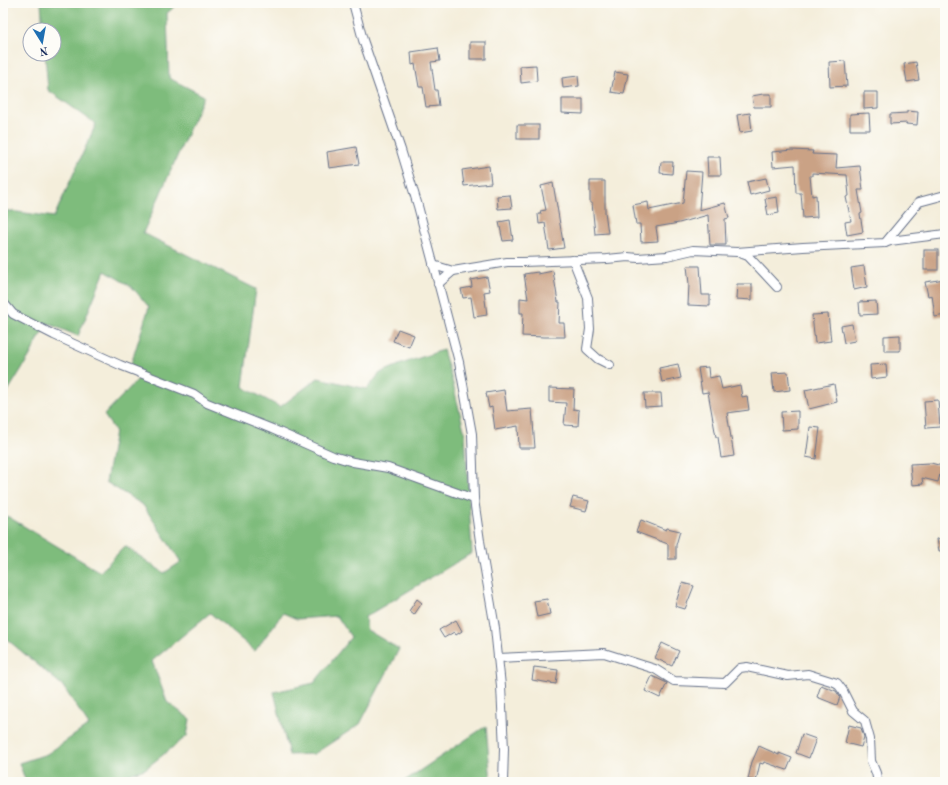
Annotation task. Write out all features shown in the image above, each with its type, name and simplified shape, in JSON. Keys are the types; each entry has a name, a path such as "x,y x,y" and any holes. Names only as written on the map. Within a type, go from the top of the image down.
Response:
{"street":[{"path":"353,3 363,40 401,150 418,206 458,362 472,434 474,499 495,628 501,686 504,741 503,782"},
{"path":"885,243 919,202 945,195"},
{"path":"433,266 453,270 507,262 607,259 628,256 638,258 667,256 693,250 737,252 885,243 890,241 945,234"},
{"path":"737,252 748,256 777,287"},
{"path":"573,260 588,298 590,329 587,350 598,359 610,365"},
{"path":"438,284 453,270"},
{"path":"3,302 13,314 54,335 120,365 194,394 207,403 272,429 333,456 353,462 388,468 474,499"},
{"path":"498,658 604,653 655,670 674,681 725,683 740,668 747,666 788,676 808,674 837,683 843,691 853,711 865,721 870,739 871,761 878,782"}],"green space":[{"path":"41,3 179,3 167,13 169,78 204,96 143,233 256,289 243,387 280,407 318,378 367,389 380,373 443,350 465,434 472,553 365,617 367,630 399,649 360,724 314,754 289,755 274,692 314,683 351,637 337,616 297,619 283,613 255,651 210,613 152,661 167,702 190,719 187,736 145,769 105,782 26,782 19,763 47,754 89,725 62,685 3,636 3,522 7,516 100,572 125,546 164,573 181,562 143,505 106,482 115,431 104,415 141,376 131,364 149,307 132,287 105,271 78,336 47,323 29,357 3,399 3,210 54,217 96,124 48,90 46,62 62,62 62,22 42,22"},
{"path":"486,726 491,782 403,782"}],"building":[{"path":"470,42 486,42 486,59 470,59"},
{"path":"438,48 440,61 431,62 439,106 426,107 423,87 419,87 415,64 412,65 411,52"},
{"path":"845,61 847,86 830,87 829,62"},
{"path":"916,62 919,80 907,82 904,64"},
{"path":"536,65 537,81 521,83 520,66"},
{"path":"615,72 628,74 624,94 611,92"},
{"path":"578,76 579,86 563,88 562,78"},
{"path":"864,92 878,92 878,108 864,109"},
{"path":"771,94 771,107 754,107 752,96"},
{"path":"562,99 583,99 583,114 562,113"},
{"path":"907,111 918,112 917,125 906,124 907,123 890,124 890,114 907,113"},
{"path":"750,113 752,131 740,133 737,115"},
{"path":"869,113 870,130 850,130 850,114"},
{"path":"517,125 539,125 539,139 517,139"},
{"path":"356,147 359,164 329,168 327,152"},
{"path":"792,150 813,151 812,154 837,155 836,168 860,166 863,190 858,190 862,213 860,214 863,232 847,235 845,222 851,221 846,197 849,196 847,175 812,173 812,176 810,176 812,196 816,195 817,217 803,218 801,193 796,193 795,165 773,167 772,152"},
{"path":"707,157 720,157 721,175 708,175"},
{"path":"661,162 673,162 672,174 660,173"},
{"path":"489,166 491,183 464,186 462,170"},
{"path":"686,171 702,172 699,210 725,203 729,218 725,219 726,245 710,245 708,215 679,223 656,227 658,241 641,242 640,224 636,224 633,205 648,202 649,210 683,203"},
{"path":"766,178 769,190 750,195 747,182"},
{"path":"590,181 605,181 605,212 608,233 595,234 592,203 590,203"},
{"path":"553,183 564,248 549,250 545,223 539,224 538,214 541,214 540,211 546,210 541,186"},
{"path":"510,195 512,208 498,209 497,196"},
{"path":"777,197 779,213 768,215 765,199"},
{"path":"510,220 513,240 503,241 499,222"},
{"path":"924,250 938,250 938,270 924,270"},
{"path":"687,266 700,266 702,295 710,295 710,306 688,305 689,284"},
{"path":"864,266 867,287 854,290 851,268"},
{"path":"553,271 558,302 560,302 559,323 564,323 565,337 522,336 523,313 520,313 520,298 528,299 524,274 538,272 538,274"},
{"path":"487,277 490,291 484,292 487,315 474,317 471,297 463,298 461,289 472,287 471,280"},
{"path":"945,279 945,315 935,317 932,295 928,296 925,282"},
{"path":"737,284 752,284 752,300 736,299"},
{"path":"876,301 877,314 860,315 859,302"},
{"path":"828,314 831,341 815,343 812,315"},
{"path":"852,324 855,341 844,343 841,326"},
{"path":"398,329 414,335 409,347 393,341"},
{"path":"900,335 900,351 884,351 884,336"},
{"path":"678,364 681,378 662,382 659,368"},
{"path":"886,364 887,377 871,379 870,365"},
{"path":"708,367 709,378 719,376 722,389 740,385 742,397 747,396 749,410 727,413 734,456 721,458 708,392 702,393 698,368"},
{"path":"788,372 790,390 774,392 772,373"},
{"path":"834,384 837,402 809,409 805,390"},
{"path":"549,388 574,389 573,409 579,410 578,426 564,425 566,403 549,402"},
{"path":"504,390 507,411 532,409 535,448 519,448 518,426 495,430 492,407 489,408 486,393"},
{"path":"644,393 661,393 662,406 645,407"},
{"path":"938,400 940,427 926,428 924,401"},
{"path":"798,411 798,429 782,430 781,412"},
{"path":"810,427 820,428 816,459 806,457"},
{"path":"931,463 942,466 938,482 922,478 923,484 912,485 910,464"},
{"path":"573,497 589,501 586,511 570,507"},
{"path":"641,520 666,530 667,528 680,531 676,545 676,559 668,559 668,544 636,532"},
{"path":"945,538 945,550 939,551 937,539"},
{"path":"682,583 694,586 685,609 675,606"},
{"path":"417,599 422,603 414,615 409,611"},
{"path":"547,599 550,614 537,617 534,601"},
{"path":"456,620 462,631 456,635 454,632 444,638 439,630"},
{"path":"662,643 679,651 672,666 655,658"},
{"path":"534,667 558,670 556,684 532,680"},
{"path":"652,676 667,683 660,698 645,691"},
{"path":"821,685 836,691 840,697 837,705 817,697"},
{"path":"849,725 861,728 864,737 861,747 845,743"},
{"path":"802,734 816,739 809,758 796,753"},
{"path":"759,746 779,755 779,753 792,758 787,770 764,762 763,764 760,763 756,781 748,779 752,762"}]}
